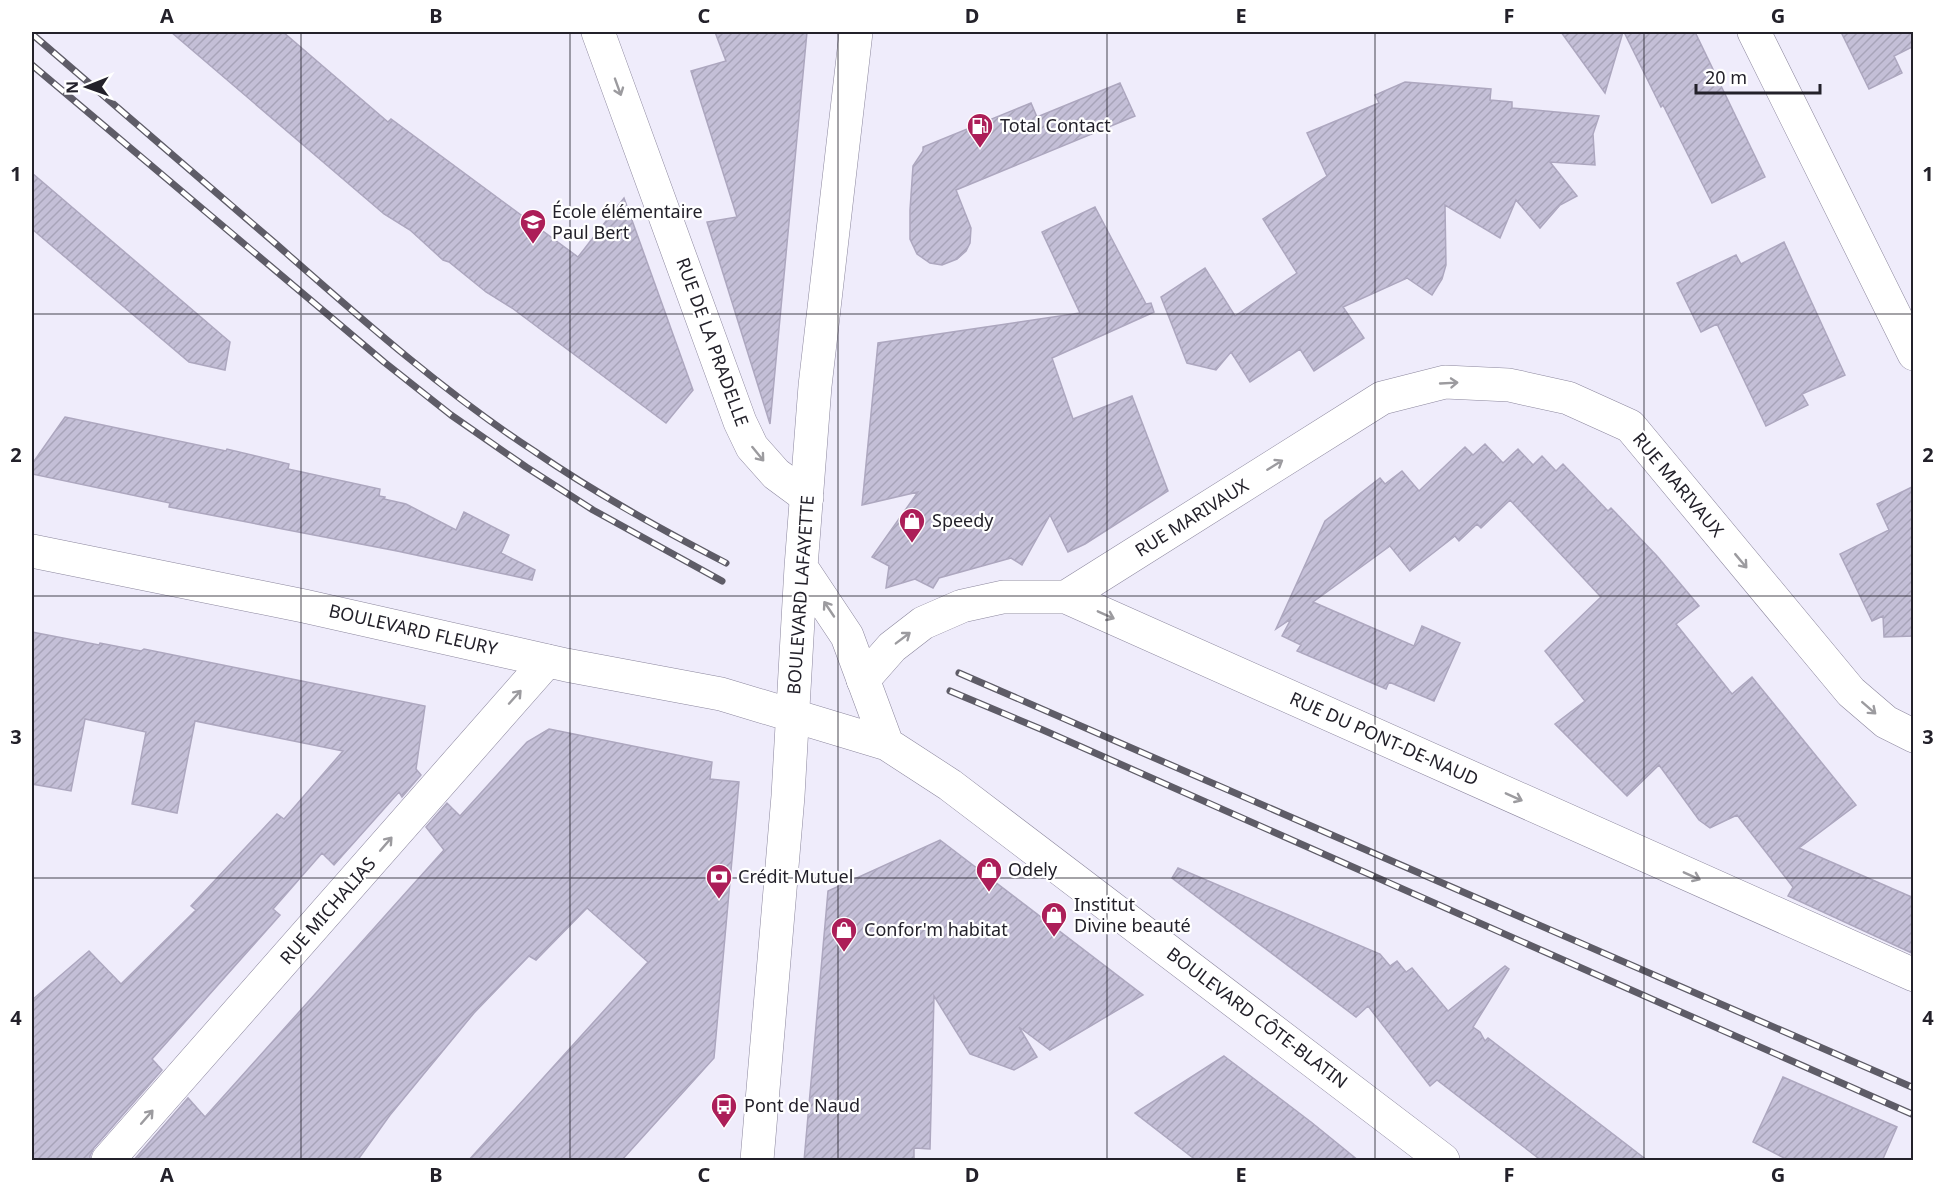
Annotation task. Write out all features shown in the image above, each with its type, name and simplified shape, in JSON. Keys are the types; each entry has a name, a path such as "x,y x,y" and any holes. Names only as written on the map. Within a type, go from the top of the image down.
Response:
{"street":[{"name":"RUE DE LA PRADELLE","path":"598,32 740,422 752,447 776,474 807,497"},
{"name":"BOULEVARD LAFAYETTE","path":"757,1161 788,796 801,567 815,386 856,32"},
{"path":"1754,32 1914,354"},
{"name":"RUE MARIVAUX","path":"1066,597 1382,398 1445,382 1509,385 1568,398 1629,426 1851,692 1886,723 1914,736"},
{"name":"BOULEVARD FLEURY","path":"32,551 304,606 547,661 721,694 793,716"},
{"path":"801,567 848,636 887,744"},
{"name":"RUE DU PONT-DE-NAUD","path":"863,680 892,647 923,623 962,606 1003,597 1066,597 1914,975"},
{"name":"RUE MICHALIAS","path":"108,1161 547,661"},
{"name":"BOULEVARD CÔTE-BLATIN","path":"793,716 887,744 950,785 1443,1161"}],"building":[{"path":"171,32 283,32 388,122 391,119 578,257 624,198 693,390 666,423 512,308 443,260 410,230 384,214"},
{"path":"715,32 807,32 770,424 707,222 737,217 691,71 726,61"},
{"path":"1561,32 1623,32 1605,93"},
{"path":"1624,32 1695,32 1765,177 1712,203"},
{"path":"1841,32 1914,32 1914,46 1894,56 1902,73 1869,89"},
{"path":"1405,82 1491,89 1490,100 1512,102 1512,108 1599,116 1593,134 1595,165 1550,162 1577,196 1560,205 1540,228 1516,200 1500,238 1445,205 1446,265 1442,279 1432,295 1407,278 1343,307 1364,338 1314,371 1300,349 1250,382 1231,352 1216,370 1187,363 1161,297 1205,268 1235,316 1297,273 1263,219 1327,176 1307,133 1379,103 1375,95"},
{"path":"1120,83 1135,116 956,190 971,228 970,243 966,251 957,259 942,265 930,263 917,254 910,239 910,210 913,166 923,151 923,147 1031,103 1037,117"},
{"path":"32,173 230,342 225,370 189,362 32,229"},
{"path":"1095,207 1146,304 1151,303 1154,312 1052,358 1073,419 1132,396 1168,491 1085,544 1068,552 1050,515 1022,565 1011,558 939,578 933,588 915,579 886,588 889,566 872,557 918,492 862,505 878,343 1080,313 1042,232"},
{"path":"1784,242 1845,375 1802,394 1808,405 1766,426 1717,324 1701,332 1677,283 1736,255 1741,264"},
{"path":"65,417 226,451 227,449 289,464 288,469 380,489 379,496 385,497 384,499 406,504 456,530 464,512 509,535 501,553 535,570 532,580 397,551 169,507 170,503 32,474 32,464"},
{"path":"1485,444 1503,463 1518,449 1533,465 1542,456 1556,471 1563,464 1608,511 1611,508 1657,556 1699,606 1676,624 1732,694 1752,677 1856,805 1799,848 1914,898 1914,954 1788,896 1793,887 1737,815 1710,828 1699,820 1659,765 1627,796 1555,724 1585,701 1545,651 1601,597 1510,500 1481,528 1477,524 1459,541 1455,536 1410,571 1390,546 1313,602 1414,646 1422,626 1460,643 1434,701 1389,682 1386,689 1297,651 1301,645 1282,636 1291,619 1276,629 1325,521 1380,478 1385,484 1402,471 1419,491 1465,447 1473,455"},
{"path":"1914,486 1914,636 1884,637 1883,616 1872,621 1840,554 1889,530 1877,504"},
{"path":"32,632 99,645 100,643 141,651 144,649 425,706 416,769 421,775 402,797 399,792 334,865 322,853 273,909 280,915 152,1059 162,1070 94,1148 90,1161 32,1161 32,1000 89,951 121,984 196,910 191,906 277,814 284,819 343,751 195,721 177,813 132,804 146,732 85,719 71,791 32,784"},
{"path":"549,729 712,762 710,779 739,782 714,1058 621,1161 468,1161 648,962 587,908 536,960 529,956 474,1013 390,1115 357,1161 133,1161 188,1098 205,1117 444,850 426,827 447,803 460,816 527,742"},
{"path":"940,840 1143,995 1050,1050 1019,1027 1037,1057 1014,1070 970,1054 934,996 930,1149 914,1148 914,1161 804,1161 828,891"},
{"path":"1178,868 1380,954 1390,966 1397,961 1406,972 1412,968 1448,1011 1505,966 1509,969 1473,1027 1480,1032 1485,1041 1488,1038 1648,1161 1542,1161 1437,1080 1430,1086 1368,1006 1356,1017 1172,878"},
{"path":"1224,1056 1359,1161 1197,1161 1135,1113"},
{"path":"1783,1077 1897,1127 1882,1161 1790,1161 1753,1142"}],"railway":[{"path":"32,34 369,325 466,403 604,496 726,563"},
{"path":"32,65 384,362 451,415 593,510 722,581"},
{"path":"959,673 1914,1088"},
{"path":"950,691 1914,1115"}],"place":[{"name":"Total Contact","path":"980,149"},
{"name":"École élémentaire Paul Bert","path":"533,245"},
{"name":"Speedy","path":"912,544"},
{"name":"Odely","path":"989,893"},
{"name":"Crédit Mutuel","path":"719,900"},
{"name":"Institut Divine beauté","path":"1054,938"},
{"name":"Confor'm habitat","path":"844,953"},
{"name":"Pont de Naud","path":"724,1129"}]}
